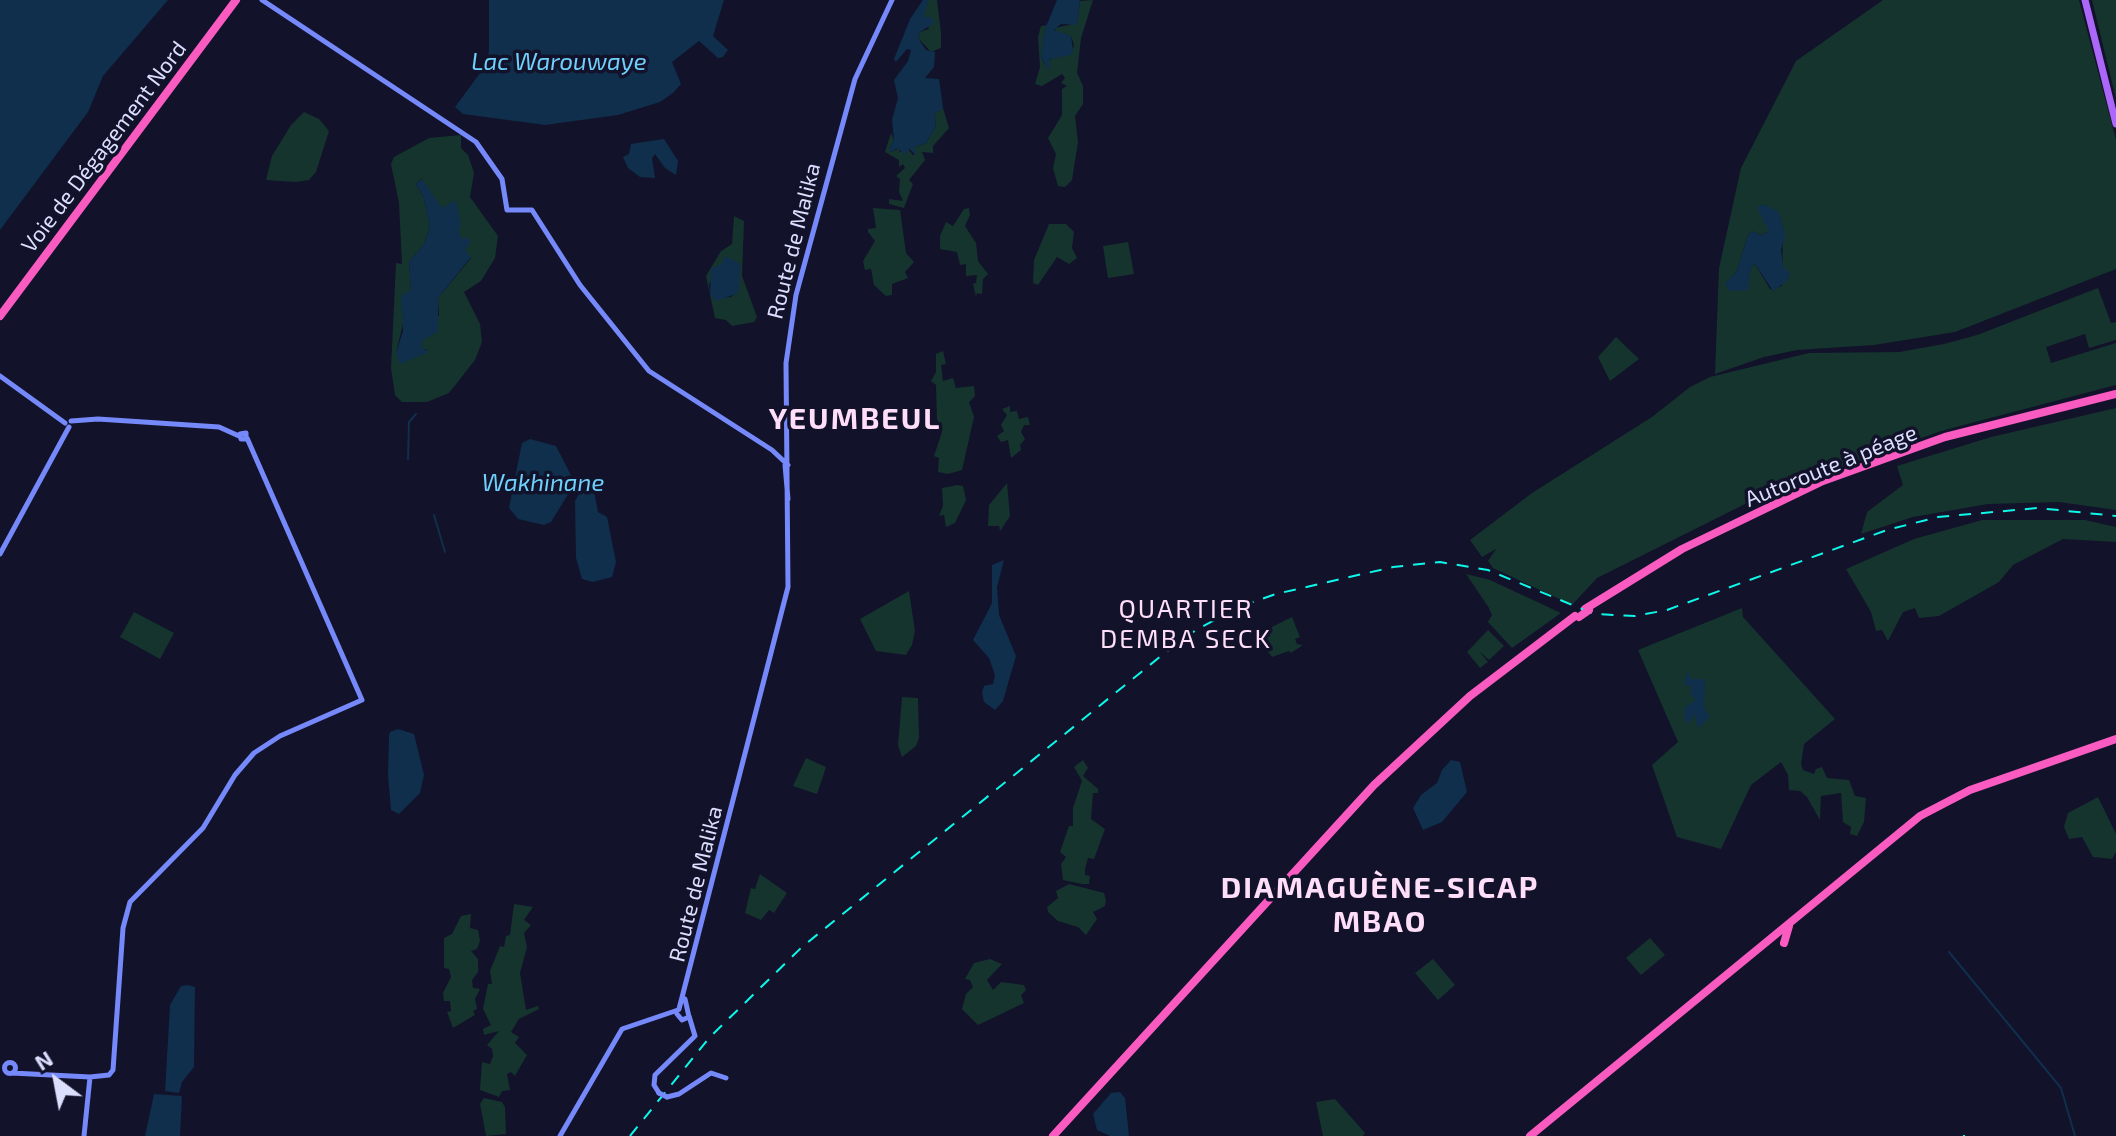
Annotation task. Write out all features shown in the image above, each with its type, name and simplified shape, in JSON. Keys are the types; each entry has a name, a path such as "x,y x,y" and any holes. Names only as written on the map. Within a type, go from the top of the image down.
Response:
{"highway":[{"name":"Voie de Dégagement Nord","path":"0,314 234,0"},
{"path":"1055,1136 1374,785 1474,695 1582,613 1682,549 1815,484 1945,437 2114,395"},
{"path":"1537,1136 1905,831 1942,806 2116,741"},
{"path":"1530,1136 1920,816 1970,790 2116,741"},
{"path":"1764,948 1781,943 1789,926"}],"main road":[{"path":"262,0 477,143 502,179 507,210 532,210 580,285 649,371 772,450 786,464"},
{"name":"Route de Malika","path":"680,1010 788,590 786,363 796,295 855,79 891,0"},
{"path":"2086,0 2116,114"},
{"path":"2086,0 2116,124"},
{"path":"0,376 68,424"},
{"path":"0,554 68,424 80,420 219,427 231,431 250,444 362,700 258,750 240,768 203,828 133,898 123,928 113,1070 109,1075 87,1079 5,1069"},
{"path":"560,1136 622,1029 680,1010"},
{"path":"680,1010 680,1019 688,1018"},
{"path":"680,1010 693,1024 694,1039 655,1075 654,1085 659,1093 667,1097 679,1094 711,1073 726,1078"},
{"path":"84,1136 87,1079"}],"green space":[{"path":"929,0 937,0 941,33 941,48 931,52 918,38 920,32 929,29 922,15"},
{"path":"1093,0 1081,38 1077,73 1083,86 1083,104 1075,116 1078,142 1072,180 1065,187 1058,186 1053,168 1056,154 1048,138 1062,115 1062,89 1067,86 1061,83 1065,78 1062,74 1042,86 1035,84 1040,67 1038,37 1041,26 1049,25 1045,29 1041,57 1045,65 1055,55 1071,55 1074,45 1071,36 1056,33 1055,28 1077,23 1080,1"},
{"path":"1883,0 2079,0 2116,140 2116,269 1955,332 1874,345 1797,350 1764,357 1715,374 1719,268 1741,168 1796,61","holes":["1763,204 1778,212 1783,228 1782,286 1770,289 1755,264 1751,267 1748,283 1725,284 1737,271 1748,235 1752,231 1760,235 1769,232"]},
{"path":"2092,0 2116,0 2116,98 2115,95"},
{"path":"943,108 949,128 933,146 933,153 922,152 925,160 909,180 913,184 904,208 889,204 889,199 903,201 899,192 900,179 896,176 905,168 903,164 899,167 899,160 885,152 891,133 894,140 889,149 891,152 899,148 900,152 908,149 914,156 914,147 926,143 936,126 934,114"},
{"path":"304,112 319,119 329,131 316,172 309,180 266,180 272,156 291,125"},
{"path":"461,135 461,148 468,155 474,173 470,197 498,236 495,258 481,281 464,292 480,324 482,342 475,360 449,393 427,402 402,402 395,395 391,368 396,263 402,264 399,203 391,164 394,157 429,138","holes":["421,179 442,209 455,201 458,232 467,256 471,258 438,298 439,315 422,341 422,348 428,351 396,353 411,290 409,262 424,244 430,228 424,198 416,184"]},
{"path":"873,208 900,210 906,253 914,262 905,272 908,278 892,284 892,295 886,296 874,285 871,269 865,270 863,261 875,241 868,232 868,229 876,228"},
{"path":"969,208 970,215 965,226 976,243 978,261 988,274 983,279 982,294 977,293 976,297 973,284 977,275 966,276 966,264 960,265 957,252 940,249 940,236 946,222 953,226 964,209"},
{"path":"734,216 744,221 742,276 757,317 754,322 732,326 726,320 715,318 706,276 721,251 732,244","holes":["721,264 739,278 739,290 731,297 721,298 710,294 709,284"]},
{"path":"1049,224 1066,224 1074,232 1072,248 1077,258 1069,264 1057,257 1038,285 1033,283 1034,260"},
{"path":"1128,242 1134,274 1108,278 1103,246"},
{"path":"2098,288 2111,323 2116,322 2116,340 2089,348 2085,334 2046,347 2051,363 2116,343 2116,385 1941,431 1761,496 1597,578 1572,605 1493,568 1488,561 1496,549 1482,557 1470,540 1532,493 1652,417 1690,387 1710,377 1809,353 1899,352 1944,344 1977,335"},
{"path":"1616,337 1639,359 1610,381 1598,357"},
{"path":"943,351 946,364 941,365 943,381 953,378 956,388 974,386 975,396 969,402 974,417 962,470 948,474 938,472 939,458 934,456 942,432 937,419 936,385 931,381 936,372 936,354"},
{"path":"1010,406 1010,412 1017,411 1019,419 1028,417 1030,425 1024,425 1021,432 1025,439 1020,445 1021,450 1011,458 1008,440 1001,442 997,436 1004,431 1001,425 1007,415 1002,409"},
{"path":"2116,408 2116,510 2059,502 1988,504 1913,517 1861,534 1867,512 1903,485 1897,466 1991,437"},
{"path":"1007,483 1010,516 1000,531 999,526 988,526 989,505"},
{"path":"963,486 966,500 955,523 946,527 944,515 939,516 943,506 942,488"},
{"path":"1982,520 2085,520 2116,527 2116,542 2063,539 2013,565 1999,582 1939,616 1919,618 1915,608 1903,612 1888,641 1882,630 1876,631 1871,612 1846,569 1914,539"},
{"path":"1466,574 1490,580 1561,613 1512,648 1488,622 1492,615 1489,608"},
{"path":"909,591 915,631 912,645 906,655 876,651 860,619"},
{"path":"1742,608 1743,617 1835,719 1804,744 1801,764 1803,770 1814,774 1816,769 1822,767 1827,778 1849,780 1855,796 1866,798 1864,822 1857,836 1850,834 1851,827 1843,822 1841,793 1821,796 1820,820 1807,797 1800,791 1789,790 1788,775 1781,762 1751,785 1721,849 1677,837 1652,765 1678,742 1638,650"},
{"path":"134,612 174,633 160,659 120,637"},
{"path":"1292,617 1300,637 1295,639 1297,644 1303,645 1291,653 1272,657 1262,644 1264,631"},
{"path":"1488,630 1504,646 1489,660 1479,651 1488,662 1480,668 1467,652"},
{"path":"902,697 918,698 919,738 916,746 902,757 898,745"},
{"path":"806,758 826,767 817,794 793,786"},
{"path":"1083,760 1088,768 1083,776 1098,789 1098,793 1093,793 1091,819 1105,829 1094,859 1088,858 1085,875 1090,876 1089,884 1063,880 1061,864 1066,857 1060,852 1069,826 1073,826 1073,808 1082,781 1074,767"},
{"path":"2098,797 2116,834 2116,852 2112,859 2093,857 2082,837 2069,839 2064,827 2068,813"},
{"path":"760,874 787,893 774,913 769,910 761,920 745,913 751,888 755,889"},
{"path":"1069,884 1104,893 1105,906 1093,912 1097,919 1086,935 1078,927 1058,921 1048,912 1047,907 1058,898 1056,891"},
{"path":"514,904 533,907 524,920 531,925 524,933 527,947 520,973 526,1010 538,1006 539,1009 519,1019 511,1032 519,1037 515,1043 527,1055 515,1076 511,1072 507,1074 510,1090 502,1091 499,1097 480,1090 482,1062 490,1064 493,1056 492,1049 487,1045 499,1031 484,1035 483,1029 491,1025 483,1009 488,984 492,984 490,971 500,946 504,947 506,936 510,935"},
{"path":"471,914 470,928 478,930 480,941 477,949 471,951 478,959 478,972 472,980 473,988 480,989 475,999 477,1009 473,1011 475,1015 453,1028 447,1012 451,1011 450,1001 444,1001 443,993 451,977 449,969 444,968 444,938 452,934 461,916"},
{"path":"1650,938 1665,955 1641,975 1626,958"},
{"path":"990,959 1002,964 987,980 993,990 1001,982 1024,985 1026,990 1021,995 1024,1003 978,1025 962,1009 966,994 973,987 970,980 965,979 974,963"},
{"path":"1433,959 1455,985 1438,1000 1415,973"},
{"path":"484,1098 502,1102 506,1134 486,1136 480,1104"},
{"path":"1335,1099 1365,1133 1363,1136 1323,1136 1316,1102"}],"water":[{"path":"0,0 168,0 103,76 88,112 0,230"},
{"name":"Lac Warouwaye","path":"489,0 724,0 713,36 728,50 718,58 699,41 672,62 681,84 673,93 660,102 618,115 545,125 463,114 455,107 486,65"},
{"path":"923,0 929,0 923,17 931,17 934,23 920,32 918,38 926,50 935,52 934,67 925,78 939,79 943,108 934,114 936,126 926,143 914,147 917,156 909,149 905,155 898,148 890,152 889,149 894,140 892,120 898,98 894,80 908,61 911,50 907,49 896,62 894,59 910,19"},
{"path":"1057,0 1080,0 1077,25 1061,24 1054,30 1071,36 1071,55 1050,59 1049,71 1041,57 1042,47 1045,29"},
{"path":"664,139 678,161 676,175 665,168 655,154 652,158 655,178 640,177 628,168 623,157 629,154 631,144"},
{"path":"422,179 442,208 456,200 461,225 458,232 462,239 468,238 471,242 465,250 471,257 438,298 438,331 422,341 422,348 429,352 400,364 396,353 403,331 401,296 411,290 409,262 424,244 430,228 424,198 416,184"},
{"path":"1763,204 1779,212 1785,237 1781,250 1783,267 1790,273 1787,281 1773,291 1755,264 1751,267 1748,290 1729,291 1725,284 1737,271 1748,235 1752,231 1760,235 1769,232 1757,208"},
{"path":"726,256 740,264 739,290 716,301 710,294 711,269 721,264"},
{"name":"Wakhinane","path":"530,439 556,446 575,483 551,522 544,525 518,519 509,508 522,443"},
{"name":"Wakhinane","path":"589,488 594,491 598,512 607,517 616,562 612,577 593,582 582,579 576,558 575,501 580,492"},
{"path":"1004,560 997,587 999,615 1016,656 1003,701 995,710 984,702 982,692 984,686 993,684 995,675 989,658 973,640 992,603 992,565"},
{"path":"1687,671 1691,679 1705,679 1704,708 1710,717 1698,728 1694,714 1688,725 1684,717 1685,707 1696,700 1691,695 1691,686 1684,685"},
{"path":"398,729 414,734 424,775 420,793 399,814 391,810 388,776 389,736 390,732"},
{"path":"1451,760 1460,762 1467,792 1442,822 1423,830 1413,808 1421,795 1437,783 1442,770"},
{"path":"181,986 195,987 194,1067 182,1082 179,1093 165,1091 170,1005"},
{"path":"1120,1092 1125,1098 1129,1136 1110,1136 1097,1130 1093,1114 1111,1093"},
{"path":"154,1094 182,1096 180,1136 145,1136"}],"waterway":[{"path":"408,459 409,422 416,414"},
{"path":"434,515 445,552"},
{"path":"1949,952 2061,1088 2075,1136"}],"railway":[{"path":"630,1136 709,1038 802,947 1161,656 1196,630 1241,606 1276,594 1393,567 1440,562 1488,570 1594,614 1635,616 1667,610 1887,530 1938,517 2038,508 2116,516"}],"district":[{"name":"YEUMBEUL","path":"855,419"},
{"name":"QUARTIER DEMBA SECK","path":"1186,624"},
{"name":"DIAMAGUÈNE-SICAP MBAO","path":"1380,905"}]}
